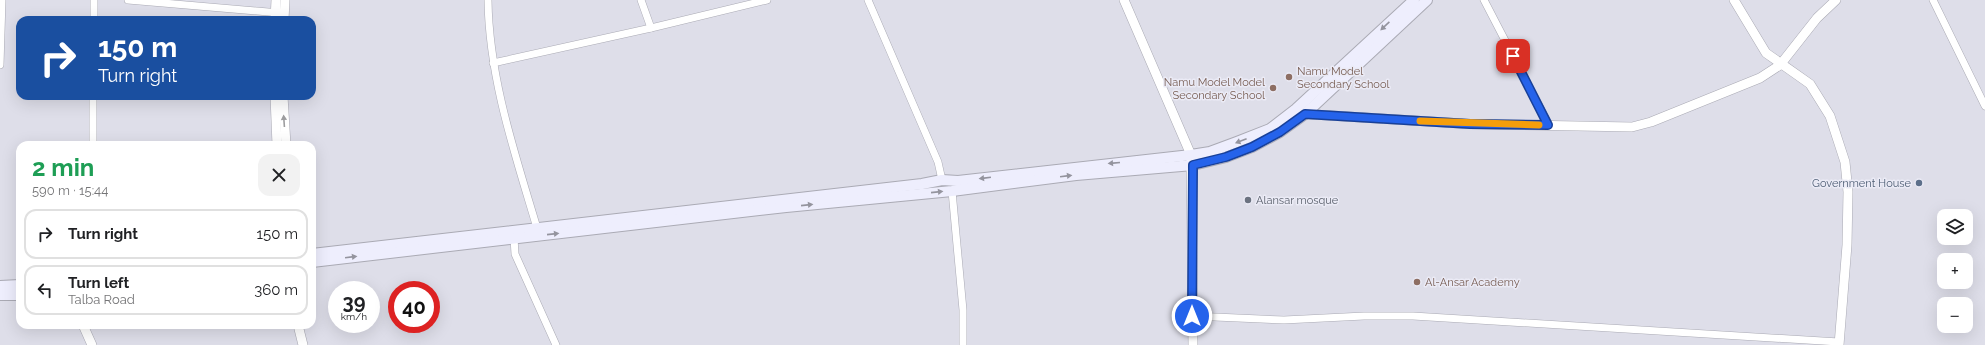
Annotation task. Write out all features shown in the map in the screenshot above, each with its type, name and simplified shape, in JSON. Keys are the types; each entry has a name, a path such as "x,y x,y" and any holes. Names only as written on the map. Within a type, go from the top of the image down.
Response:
{"main road":[{"path":"316,262 786,207 952,191 1192,160 1270,129 1317,91 1414,0"},
{"path":"316,254 922,184 942,180 958,181 1226,157 1252,147 1280,132 1305,114 1427,0"},
{"path":"0,286 16,285"},
{"path":"0,295 16,295"}],"street":[{"path":"0,65 2,0"},
{"path":"94,0 94,16"},
{"path":"128,0 181,2 280,16"},
{"path":"276,0 280,16"},
{"path":"280,16 285,0"},
{"path":"488,0 488,25 493,63 515,153 537,228"},
{"path":"641,0 651,28"},
{"path":"493,63 651,28 767,0"},
{"path":"868,0 938,162 942,180"},
{"path":"1124,0 1192,160 1193,345"},
{"path":"1484,0 1548,125"},
{"path":"1192,316 1284,320 1364,316 1413,316 1839,344 1847,245 1848,192 1846,162 1830,116 1810,84 1780,65 1766,53 1734,0"},
{"path":"1305,114 1470,124 1632,127 1651,122 1760,78 1780,65 1817,18 1836,0"},
{"path":"1933,0 1985,106"},
{"path":"93,100 93,141"},
{"path":"275,100 277,141"},
{"path":"283,100 286,141"},
{"path":"952,191 963,310 963,345"},
{"path":"514,238 515,254 556,345"},
{"path":"85,329 92,345"},
{"path":"299,329 303,345"}],"slow traffic":[{"path":"1420,121 1470,124 1539,125"}],"place":[{"name":"Namu Model Secondary School","path":"1289,77"},
{"name":"Namu Model Model Secondary School","path":"1273,88"},
{"name":"Government House","path":"1919,183"},
{"name":"Alansar mosque","path":"1248,200"},
{"name":"Al-Ansar Academy","path":"1417,282"}],"route":[{"path":"1192,316 1193,165 1226,157 1252,147 1280,132 1305,114 1470,124 1548,125 1513,56"}]}
